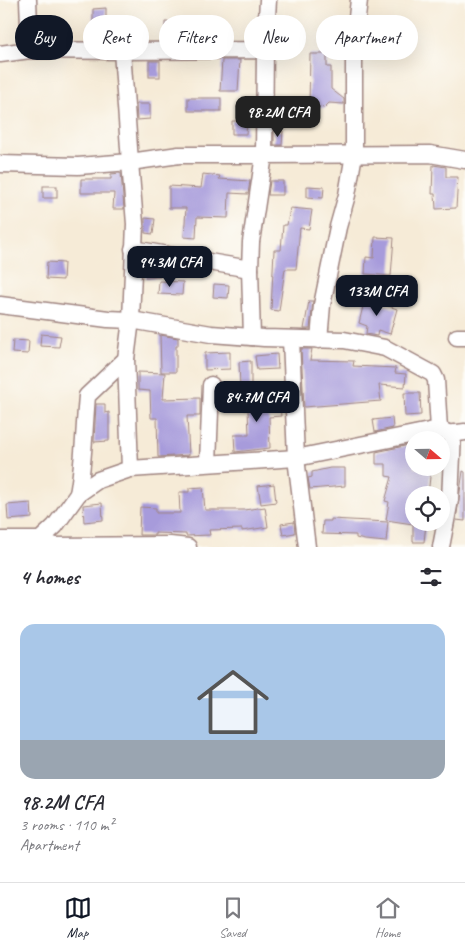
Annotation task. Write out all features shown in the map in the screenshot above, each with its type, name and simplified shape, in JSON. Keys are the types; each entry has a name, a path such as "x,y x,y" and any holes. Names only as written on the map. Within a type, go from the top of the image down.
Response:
{"street":[{"path":"28,0 29,15"},
{"path":"267,15 268,0"},
{"path":"319,340 322,305 336,234 347,195 354,154 354,44 359,0"},
{"path":"149,52 244,50"},
{"path":"0,54 15,52"},
{"path":"123,60 135,224 131,320 126,359 130,469"},
{"path":"252,337 251,242 264,155 264,60"},
{"path":"0,164 78,166 130,162 179,155 430,154 465,160"},
{"path":"133,249 250,269"},
{"path":"0,305 108,319 131,320 211,334 344,340 384,348 433,374 452,432 450,500 441,547"},
{"path":"291,339 296,458 307,547"},
{"path":"78,494 83,462 88,396 126,359"},
{"path":"208,463 211,385"},
{"path":"10,547 40,540 55,526 78,494 98,480 130,469 296,458 452,432"},
{"path":"0,540 40,540 55,546 188,547"}],"building":[{"path":"106,8 106,15 93,15 93,9"},
{"path":"310,54 316,54 316,60 327,60 327,67 331,67 331,89 344,99 344,104 329,103 324,108 309,105"},
{"path":"222,60 240,60 238,91 220,91"},
{"path":"149,61 160,61 160,77 149,77"},
{"path":"188,98 221,98 221,111 188,111"},
{"path":"136,104 150,104 150,119 137,120"},
{"path":"291,107 308,107 307,123 290,123"},
{"path":"232,121 247,121 246,134 232,134"},
{"path":"274,131 283,131 282,145 274,145"},
{"path":"433,165 446,167 446,177 458,177 456,208 436,209 435,194 432,194"},
{"path":"121,173 124,209 113,209 114,193 81,193 81,179 111,179 111,174"},
{"path":"203,174 220,176 219,179 250,181 248,194 229,193 228,218 197,217 196,238 184,237 186,208 169,208 169,186 201,188"},
{"path":"270,181 283,181 283,195 268,195"},
{"path":"43,186 57,186 57,198 43,198"},
{"path":"307,186 324,187 323,198 307,197"},
{"path":"290,208 312,210 309,229 300,228 296,269 285,269 279,311 271,310 274,250 281,250 283,225 287,225"},
{"path":"145,218 155,219 153,234 145,233"},
{"path":"375,237 394,238 391,276 365,274 366,257 374,258"},
{"path":"145,261 160,264 160,277 146,278"},
{"path":"47,262 64,263 63,280 46,279"},
{"path":"159,281 183,282 182,295 158,294"},
{"path":"214,284 229,285 228,298 213,297"},
{"path":"365,298 397,309 390,334 378,330 377,336 366,334 367,326 359,323"},
{"path":"309,301 313,301 310,329 304,329"},
{"path":"41,334 61,336 59,347 40,346"},
{"path":"160,335 178,338 178,346 176,346 176,372 161,372"},
{"path":"13,340 29,341 28,354 12,353"},
{"path":"301,349 312,349 310,360 354,361 353,366 396,368 395,373 406,374 405,387 379,385 381,401 304,407"},
{"path":"230,352 230,369 205,370 205,353"},
{"path":"277,354 278,369 257,370 255,356"},
{"path":"251,361 251,387 240,388 239,362"},
{"path":"138,372 165,373 163,399 200,398 200,416 187,416 189,455 158,457 157,418 151,418 150,391 138,390"},
{"path":"243,393 255,393 255,399 279,398 281,416 269,417 270,448 235,452 234,435 249,435 248,410 244,410"},
{"path":"404,393 420,393 421,415 405,416"},
{"path":"96,404 105,404 105,413 109,412 109,441 94,442"},
{"path":"392,418 393,428 375,432 373,420"},
{"path":"405,446 405,476 430,476 429,486 405,486 405,523 386,520 389,502 385,501 392,477 386,476 386,464 376,464 376,452"},
{"path":"330,468 345,468 345,486 310,489 308,478 312,477 312,472"},
{"path":"463,471 465,472 465,521 456,520"},
{"path":"274,484 276,502 261,504 258,486"},
{"path":"203,487 205,510 244,510 265,507 268,527 242,531 242,529 209,530 210,535 186,536 186,534 155,533 155,535 139,535 140,507 156,508 156,513 180,513 179,492 189,492 189,488"},
{"path":"31,503 32,518 8,520 7,505"},
{"path":"102,503 103,520 84,522 83,505"},
{"path":"331,519 388,522 386,542 356,538 356,535 322,534 323,521 331,521"},
{"path":"294,522 295,533 283,535 281,524"},
{"path":"413,531 425,531 424,542 413,542"}]}
